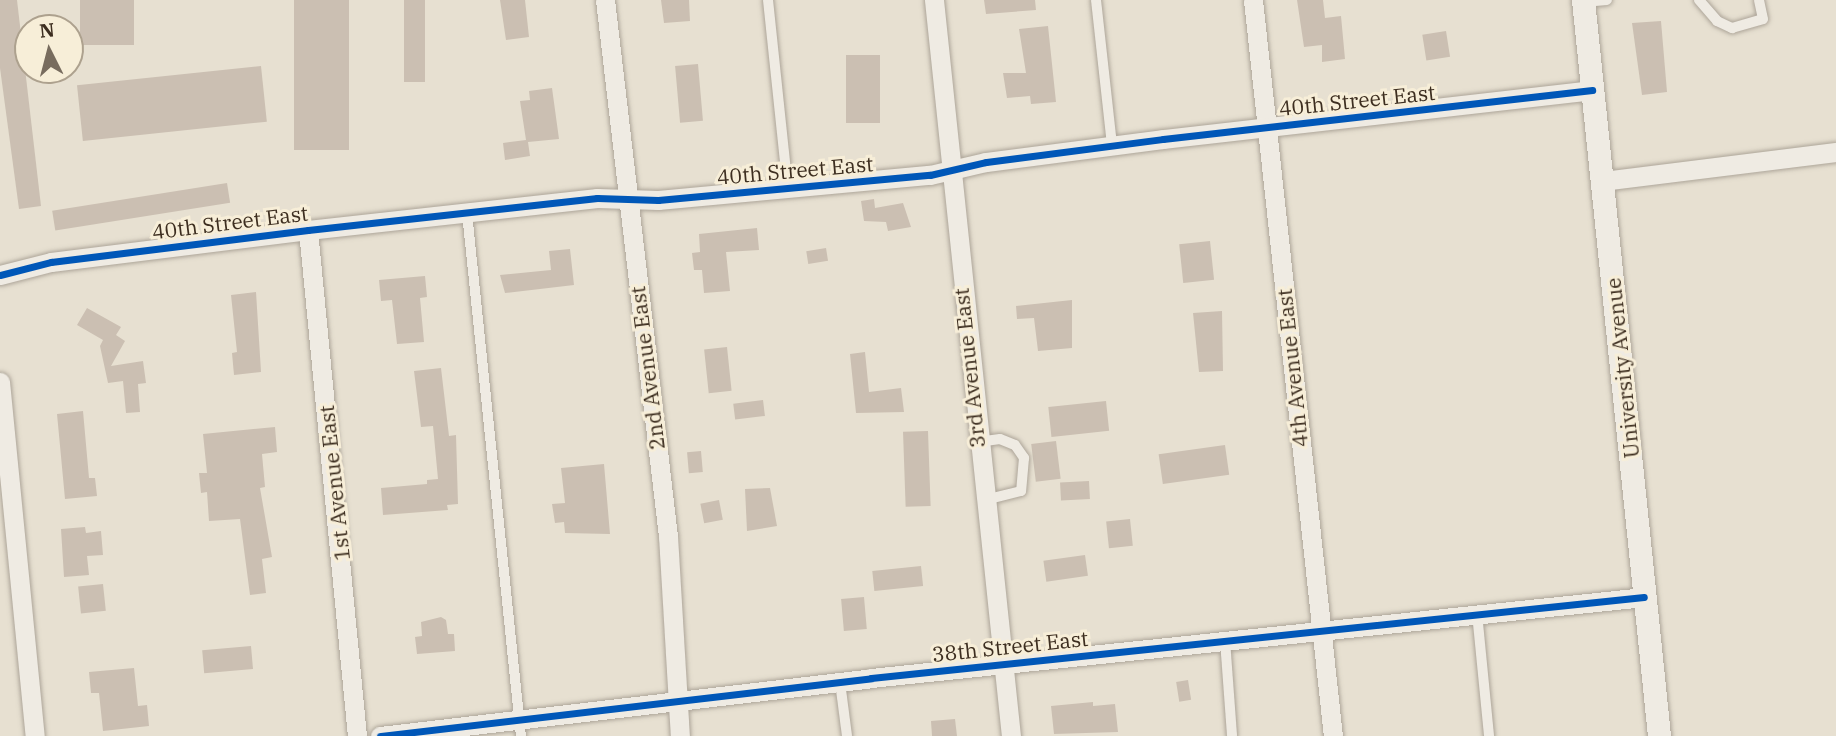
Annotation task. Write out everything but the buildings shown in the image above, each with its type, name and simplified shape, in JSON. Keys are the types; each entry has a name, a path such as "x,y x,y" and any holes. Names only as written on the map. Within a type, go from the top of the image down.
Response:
{"street":[{"name":"2nd Avenue East","path":"605,0 668,536 680,736"},
{"name":"3rd Avenue East","path":"934,0 983,500 1011,736"},
{"name":"4th Avenue East","path":"1253,0 1333,736"},
{"name":"University Avenue","path":"1583,1 1659,736"},
{"name":"40th Street East","path":"0,275 51,262 308,230 627,199 788,189 949,170 1112,146 1592,90"},
{"path":"1603,181 1799,161 1836,152"},
{"name":"1st Avenue East","path":"308,230 357,736"},
{"path":"0,382 35,736"},
{"name":"38th Street East","path":"380,736 520,728 678,700 1320,629 1644,597"}],"lane":[{"path":"768,0 788,189"},
{"path":"1096,0 1112,146"},
{"path":"1583,1 1606,0"},
{"path":"1699,0 1717,21 1732,28 1763,19 1759,0"},
{"path":"467,213 520,728"},
{"path":"977,442 1000,439 1015,444 1024,458 1021,491 983,500"},
{"path":"1477,613 1489,736"},
{"path":"1225,640 1232,736"},
{"path":"840,682 847,736"}],"cycle path":[{"path":"0,275 51,262 308,230 597,198 658,200 930,175 986,162 1163,139 1592,90"},
{"path":"380,736 871,678 1644,597"}]}
